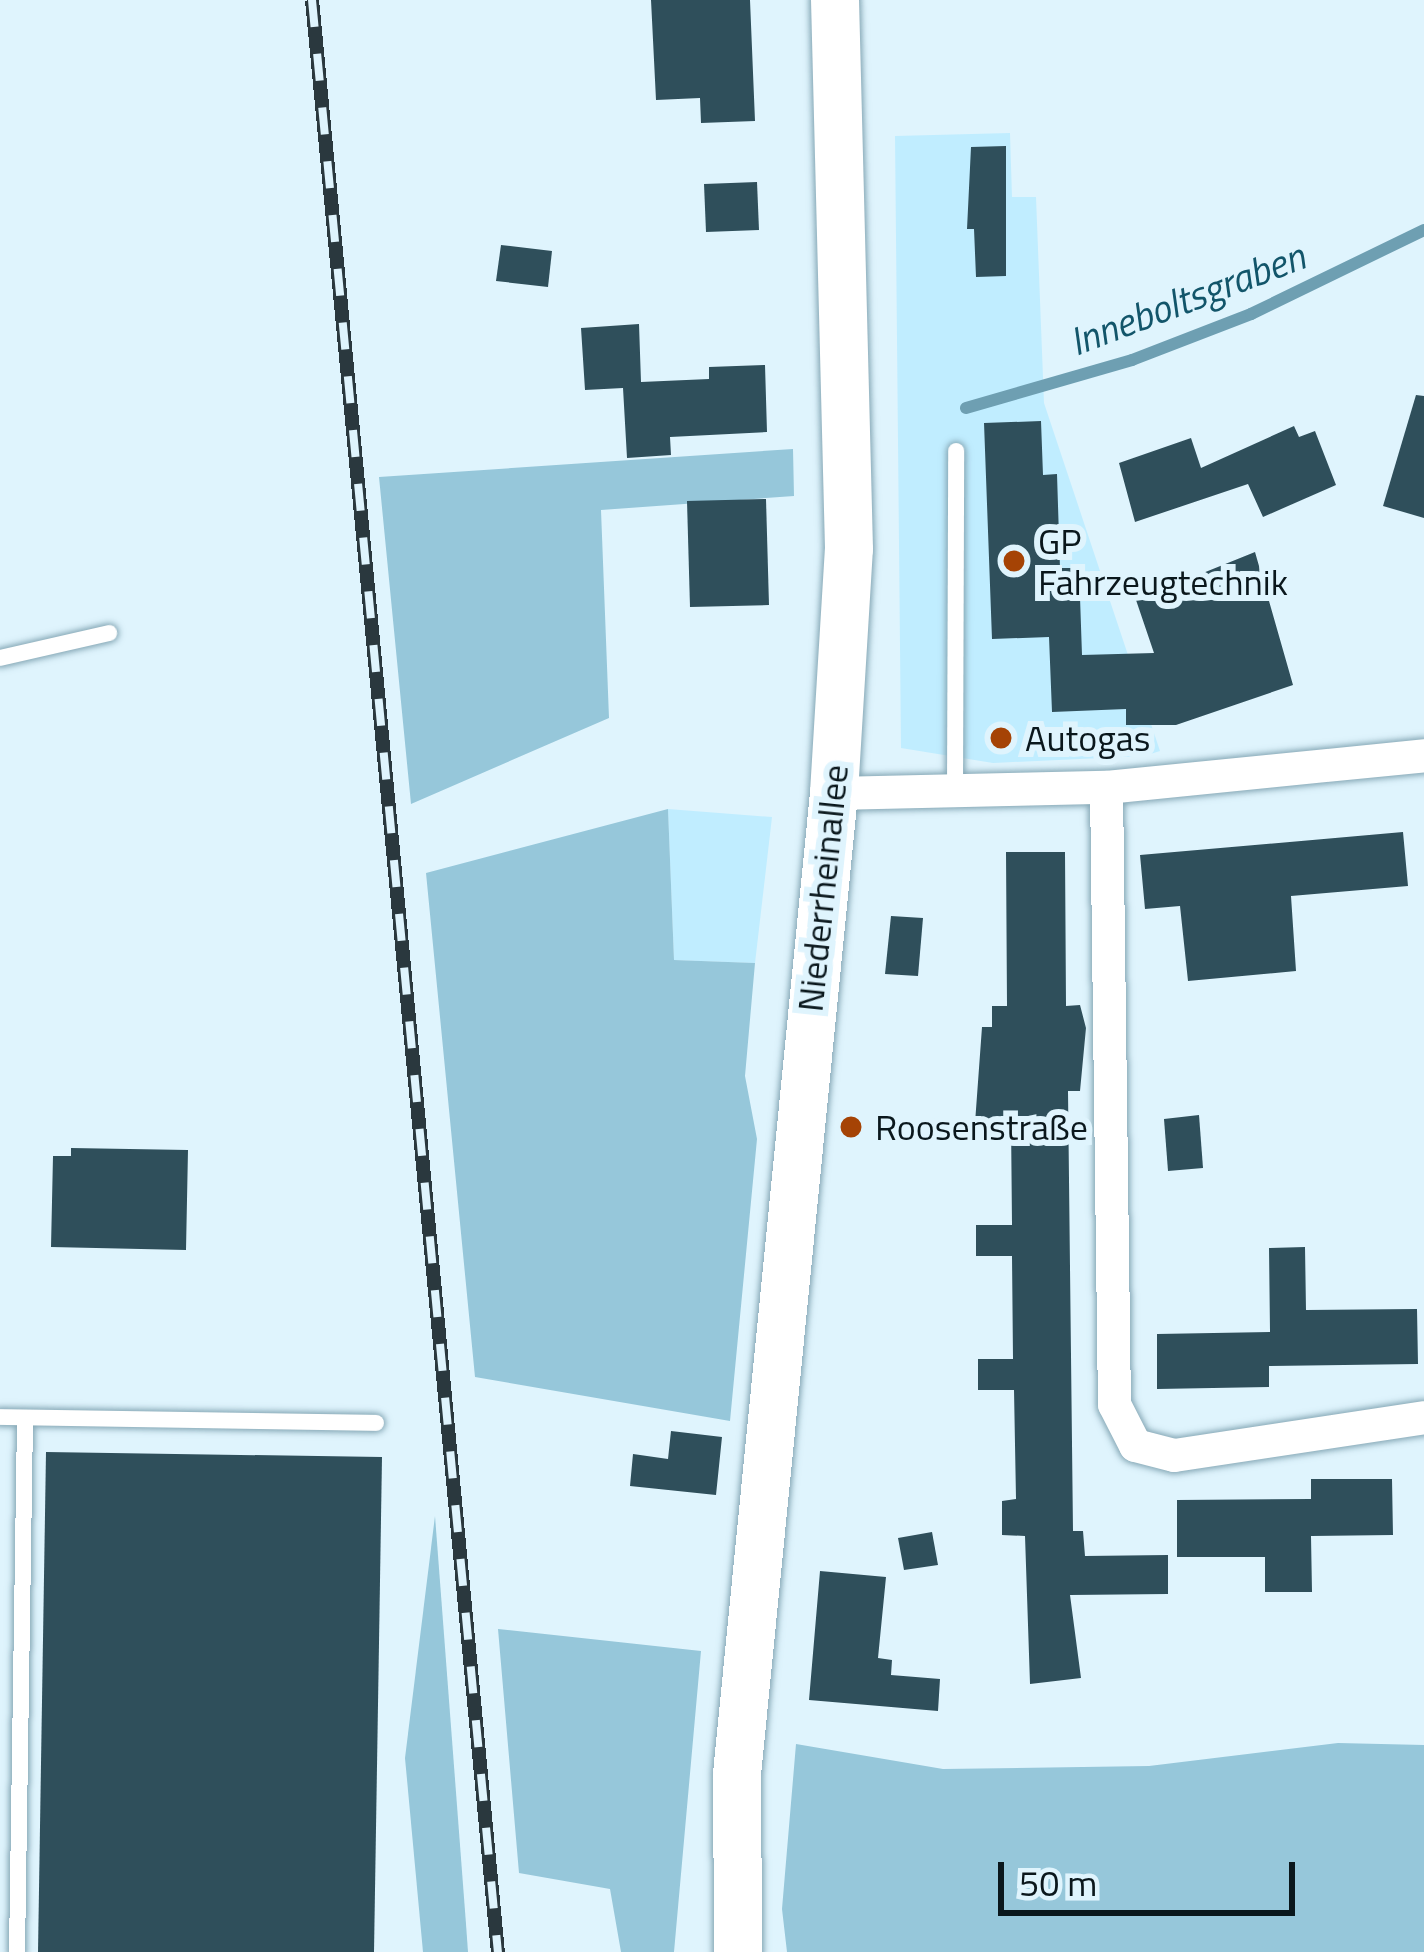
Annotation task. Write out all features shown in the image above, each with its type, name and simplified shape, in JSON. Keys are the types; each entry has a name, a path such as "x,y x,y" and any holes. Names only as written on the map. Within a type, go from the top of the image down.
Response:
{"main road":[{"path":"836,23 855,0"},
{"name":"Niederrheinallee","path":"706,1952 737,1774 834,793 850,432 836,23"},
{"name":"Niederrheinallee","path":"737,1774 738,1952"}],"street":[{"path":"834,793 955,795 1106,787 1424,755"},
{"path":"1106,787 1114,1404 1135,1445 1174,1455 1424,1417"}],"lane":[{"path":"955,795 956,451"},
{"path":"0,658 109,633"},
{"path":"0,1418 376,1423"},
{"path":"17,1952 25,1418"}],"shaded area":[{"path":"1010,133 1012,197 1036,197 1044,403 1160,751 1144,756 993,763 901,748 895,136"},
{"path":"793,449 794,496 601,510 609,718 411,804 379,477"},
{"path":"668,809 772,817 755,963 674,960"},
{"path":"668,809 674,960 755,963 745,1076 757,1139 730,1421 475,1377 426,873"},
{"path":"435,1516 468,1952 423,1952 405,1758"},
{"path":"498,1629 701,1651 674,1952 621,1952 610,1889 519,1873"},
{"path":"1338,1743 1424,1745 1424,1952 787,1952 782,1909 796,1744 943,1769 1149,1766"}],"building":[{"path":"651,0 750,0 755,121 701,123 700,98 656,100"},
{"path":"1006,146 1006,276 976,277 974,229 967,229 971,147"},
{"path":"757,182 759,230 706,232 704,184"},
{"path":"501,245 552,251 548,287 496,281"},
{"path":"639,324 641,382 709,379 709,367 765,365 767,432 670,437 671,455 627,458 623,388 585,390 581,328"},
{"path":"1416,395 1424,396 1424,518 1383,506"},
{"path":"1041,421 1043,475 1057,474 1060,568 1079,568 1082,655 1154,653 1136,600 1255,552 1293,685 1176,725 1126,725 1126,709 1052,712 1049,637 992,639 984,423"},
{"path":"1294,426 1299,437 1315,431 1336,485 1263,517 1248,484 1135,522 1119,463 1191,438 1201,468"},
{"path":"766,499 769,605 690,607 687,501"},
{"path":"1403,832 1408,886 1291,896 1296,971 1188,981 1180,906 1145,909 1140,855"},
{"path":"1006,852 1065,852 1066,1006 1080,1005 1086,1028 1080,1091 1068,1091 1073,1531 1083,1531 1085,1556 1168,1555 1168,1594 1070,1595 1081,1678 1030,1684 1025,1536 1002,1535 1002,1501 1016,1499 1014,1390 978,1390 978,1359 1013,1359 1012,1256 976,1256 976,1225 1012,1225 1011,1122 975,1123 982,1027 992,1027 992,1006 1007,1006"},
{"path":"891,916 923,918 918,976 885,974"},
{"path":"1199,1115 1203,1168 1168,1171 1164,1119"},
{"path":"71,1148 188,1150 186,1250 51,1247 53,1156 71,1156"},
{"path":"1305,1247 1306,1310 1417,1309 1418,1364 1269,1366 1269,1387 1157,1389 1157,1334 1270,1332 1269,1248"},
{"path":"671,1431 722,1437 716,1495 630,1486 633,1454 668,1459"},
{"path":"46,1452 382,1457 374,1952 38,1952"},
{"path":"1311,1479 1392,1479 1393,1535 1311,1536 1312,1592 1265,1592 1265,1557 1177,1557 1177,1500 1311,1499"},
{"path":"932,1532 938,1565 904,1570 898,1538"},
{"path":"820,1571 886,1577 878,1658 892,1660 891,1675 940,1679 938,1711 809,1700"}],"waterway":[{"name":"Inneboltsgraben","path":"966,408 1132,360 1251,314 1424,230"}],"railway":[{"path":"312,0 498,1952"}],"place":[{"name":"GP Fahrzeugtechnik","path":"1014,561"},
{"name":"Autogas","path":"1001,738"},
{"name":"Roosenstraße","path":"851,1127"}]}
